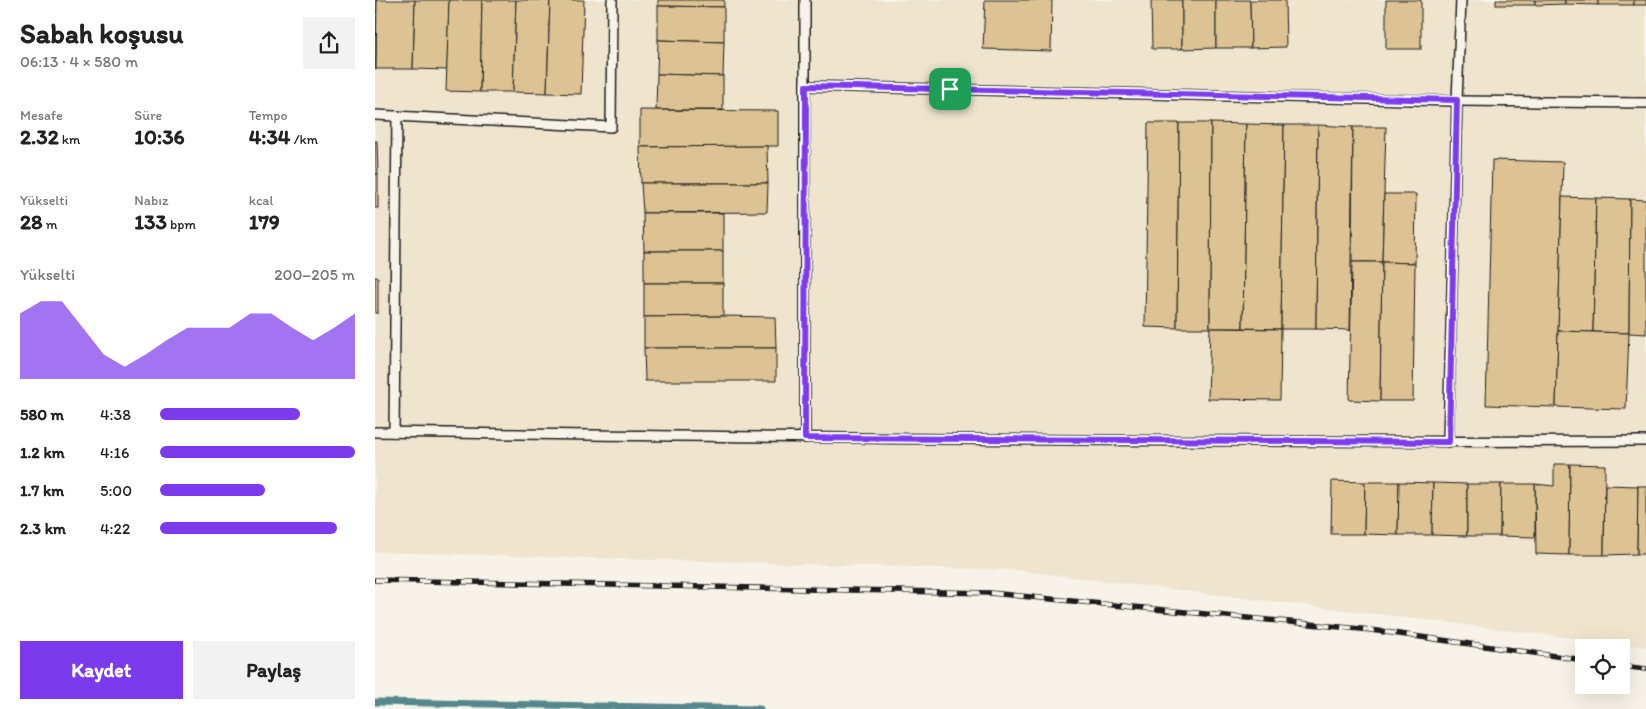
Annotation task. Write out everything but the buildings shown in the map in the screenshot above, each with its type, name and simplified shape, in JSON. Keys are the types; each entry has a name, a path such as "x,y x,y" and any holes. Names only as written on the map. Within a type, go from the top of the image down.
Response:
{"lane":[{"path":"375,115 611,127 612,0"},
{"path":"805,0 805,438"},
{"path":"1449,442 1461,0"},
{"path":"806,86 1646,103"},
{"path":"394,432 397,116"},
{"path":"375,432 805,438 1449,442 1646,441"}],"shaded area":[{"path":"375,0 1646,0 1646,647 1630,645 1630,639 1580,639 1014,570 375,552"}],"waterway":[{"path":"375,702 760,709"}],"railway":[{"path":"375,580 990,593 1371,630 1575,659"},
{"path":"1630,667 1646,669"}],"route":[{"path":"806,86 950,89 1457,100 1449,442 805,438 806,86"}]}
